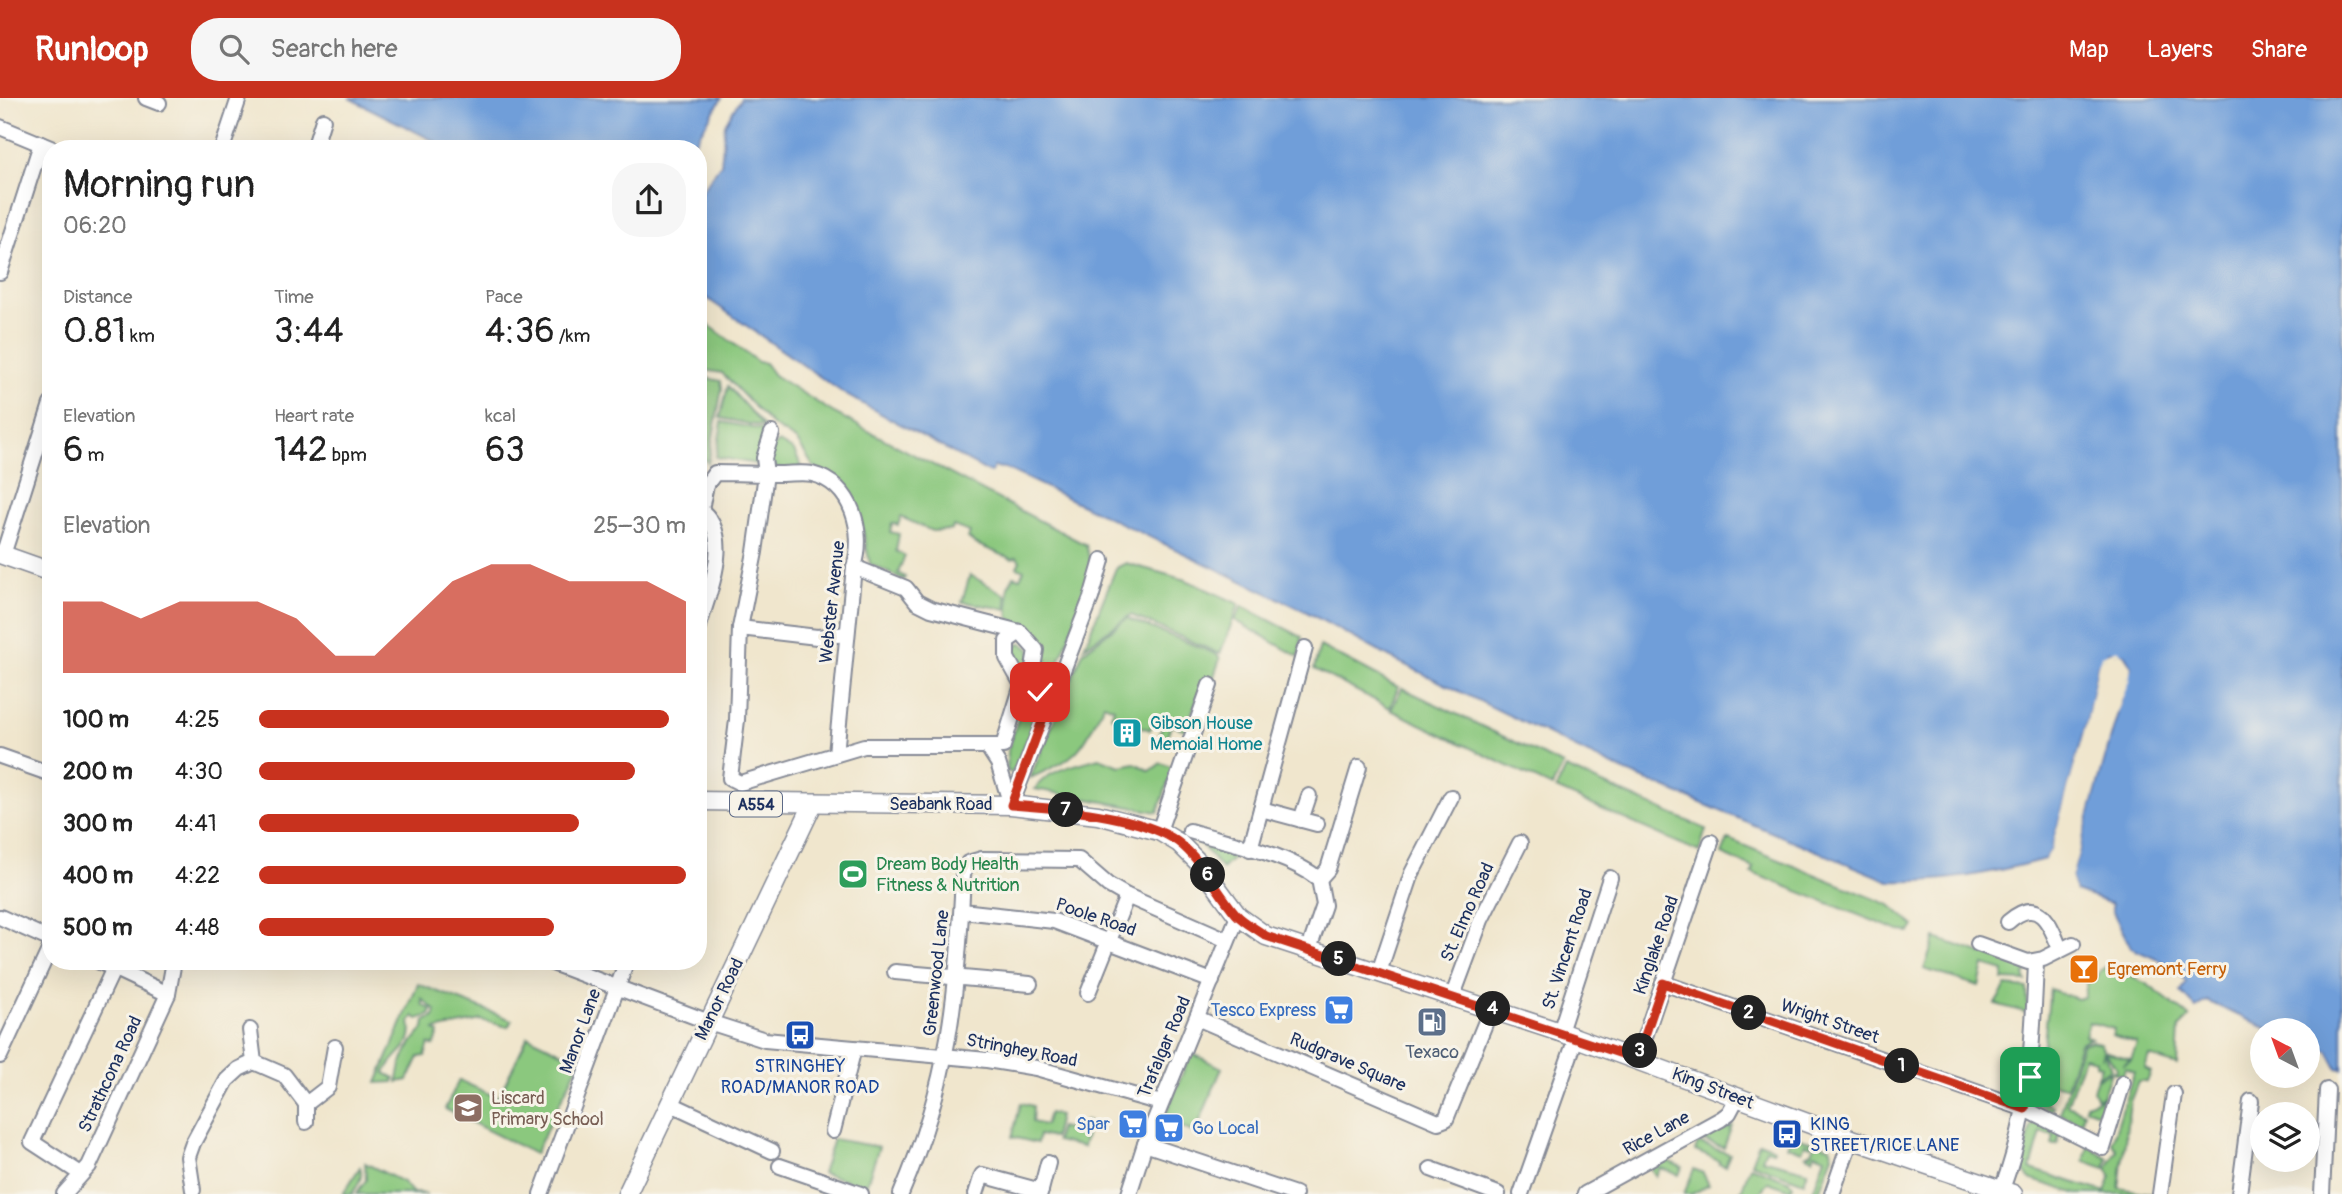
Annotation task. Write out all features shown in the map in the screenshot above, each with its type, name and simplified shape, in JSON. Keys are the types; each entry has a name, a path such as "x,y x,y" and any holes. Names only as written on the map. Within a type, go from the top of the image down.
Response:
{"main road":[{"path":"1,554 42,569"},
{"name":"Seabank Road","path":"707,801 1011,805 1098,815 1185,837"},
{"name":"Manor Road","path":"627,1194 813,804"},
{"name":"King Street","path":"1185,837 1199,863 1238,916 1266,936 1568,1035 2005,1193"}],"street":[{"path":"225,140 239,98"},
{"path":"317,140 323,120"},
{"path":"0,127 42,144"},
{"path":"0,272 42,159"},
{"path":"1,554 42,431"},
{"path":"772,433 764,458 766,474 740,628 737,720 730,778 740,783 864,746 1003,746 1022,685 1007,658 1007,641 1020,632"},
{"path":"707,484 715,474 766,474"},
{"name":"Webster Avenue","path":"766,474 813,474 837,488 852,510 860,549 854,567 836,754"},
{"path":"707,517 718,542 707,601"},
{"path":"1011,805 1091,598 1102,560"},
{"path":"854,567 906,588 917,602 931,609 1020,632 1036,650 1031,679 1040,692 1051,697"},
{"path":"740,628 817,636 847,634"},
{"path":"1250,849 1305,648"},
{"path":"1159,831 1210,685"},
{"path":"987,746 999,763 1011,805"},
{"path":"0,756 42,771"},
{"path":"1309,949 1324,905 1319,879 1328,869 1359,767"},
{"path":"1301,820 1309,796"},
{"path":"1379,972 1412,873 1451,796"},
{"path":"1261,809 1317,824"},
{"name":"Seabank Road","path":"1185,837 1250,849 1306,869 1319,879"},
{"name":"Kinglake Road","path":"1637,1059 1711,842"},
{"name":"St. Elmo Road","path":"1452,998 1482,920 1520,843"},
{"name":"Greenwood Lane","path":"901,1194 932,1116 946,1056 958,978 963,874 968,863 982,859 1079,860 1108,885 1127,896 1227,940"},
{"name":"St. Vincent Road","path":"1521,1194 1568,1035 1610,878"},
{"path":"1088,993 1127,896"},
{"name":"Poole Road","path":"962,911 1055,920 1212,981"},
{"path":"1978,944 2018,960 2036,962 2067,946 2050,923 2038,914 2024,912 2008,922"},
{"name":"Trafalgar Road","path":"1129,1194 1161,1103 1238,916"},
{"path":"0,917 42,936"},
{"path":"2005,1193 2025,1109 2033,1055 2036,962"},
{"path":"0,1056 42,965"},
{"path":"81,1174 32,1142 113,970"},
{"path":"118,970 168,994"},
{"name":"Strathcona Road","path":"64,1194 89,1166 168,994 172,970"},
{"name":"Stringhey Road","path":"570,970 765,1040 946,1056 1036,1068 1161,1103"},
{"name":"Manor Lane","path":"541,1194 623,970"},
{"path":"895,972 1030,984"},
{"name":"Wright Street","path":"1663,983 2025,1109 2103,1148 2123,1083"},
{"name":"Rudgrave Square","path":"1197,1018 1438,1122 1446,1119 1491,1009"},
{"path":"250,1030 254,1062"},
{"path":"306,1104 328,1087 335,1047"},
{"path":"833,1130 854,1048"},
{"path":"196,1193 188,1157 227,1080 239,1069 254,1062 284,1074 306,1104 306,1122"},
{"path":"2322,1194 2327,1090"},
{"path":"2160,1194 2174,1094"},
{"name":"Rice Lane","path":"1586,1194 1604,1189 1721,1119 1730,1112 1737,1098"},
{"path":"2239,1194 2251,1101"},
{"path":"669,1103 772,1151"},
{"path":"1832,1194 1851,1139"},
{"path":"1145,1144 1295,1194"},
{"path":"976,1194 982,1174 1040,1193 1048,1163"},
{"path":"780,1166 861,1194"},
{"path":"1431,1169 1498,1194"}],"green space":[{"path":"707,324 758,362 765,363 774,375 834,413 1086,545 1092,568 1091,580 1051,682 1043,680 1040,675 1041,653 1038,640 1009,618 1008,587 1014,576 1020,578 1024,570 1017,567 1020,561 1017,557 1012,559 976,544 968,538 970,532 953,526 952,530 932,531 901,517 898,525 892,523 890,532 899,534 896,551 905,556 898,573 905,577 904,580 870,564 857,504 841,483 813,466 797,441 772,425 722,373 707,370"},
{"path":"707,378 721,381 722,388 708,463"},
{"path":"728,386 764,427 720,418"},
{"path":"722,422 764,430 757,464 716,457"},
{"path":"779,442 794,451 802,467 793,470 771,467 769,452"},
{"path":"1126,563 1186,580 1239,604 1220,654 1131,615 1084,647 1116,568"},
{"path":"970,575 1006,595 1007,609 962,602"},
{"path":"1242,606 1302,637 1299,657 1235,620"},
{"path":"1127,618 1216,654 1220,659 1213,679 1205,677 1186,730 1171,725 1165,742 1158,739 1163,724 1153,721 1150,730 1111,716 1114,708 1104,704 1090,733 1077,751 1059,764 1030,778 1083,652"},
{"path":"1022,643 1030,649 1042,703 1012,773 1007,771 1008,750 1025,698 1011,656 1012,648"},
{"path":"1320,646 1398,687 1390,708 1314,669"},
{"path":"1402,688 1563,765 1552,787 1391,710"},
{"path":"1099,758 1120,766 1135,763 1150,771 1161,763 1173,768 1158,812 1035,789 1055,772"},
{"path":"1566,768 1706,829 1699,852 1556,789"},
{"path":"1728,839 1890,905 1914,926 1910,932 1899,931 1752,873 1754,868 1722,854"},
{"path":"1200,843 1231,852 1234,857 1222,869"},
{"path":"1935,938 2029,969 2024,975 2026,981 2003,980 2004,971 1984,965 1979,986 1924,969"},
{"path":"2107,966 2147,984 2190,1017 2179,1028 2177,1065 2149,1056 2145,1069 2151,1072 2147,1082 2138,1082 2130,1102 2119,1188 2153,1194 2077,1194 2029,1179 2022,1167 2031,1126 2036,1123 2061,1131 2057,1145 2052,1145 2054,1136 2041,1132 2031,1169 2105,1192 2111,1175 2107,1168 2117,1150 2112,1142 2134,1072 2125,1068 2123,1075 2113,1072 2117,1069 2105,1051 2130,1059 2123,1065 2131,1060 2137,1043 2112,1035 2114,1029 2089,1022 2085,1036 2091,1038 2080,1043 2066,1087 2051,1084 2046,1103 2053,1106 2051,1111 2037,1103 2050,989 2077,999 2084,997 2089,977 2096,979 2100,971"},
{"path":"418,984 512,1020 508,1027 481,1020 435,1030 439,1033 434,1046 429,1044 425,1056 419,1057 408,1080 398,1082 406,1052 424,1028 425,1021 434,1017 436,1011 422,999 423,1005 432,1010 430,1015 418,1019 414,1016 410,1022 410,1039 385,1073 395,1078 394,1082 377,1083"},
{"path":"2006,986 2027,988 2028,1013 1995,1004"},
{"path":"528,1036 580,1061 535,1154 445,1109 459,1080 498,1098"},
{"path":"2092,1041 2100,1043 2104,1051 2102,1058 2105,1053 2111,1069 2097,1077 2101,1066 2096,1064 2096,1060 2084,1057 2067,1105 2084,1112 2081,1123 2060,1114 2082,1044"},
{"path":"1191,1053 1222,1068 1195,1133 1163,1120"},
{"path":"2111,1072 2103,1095 2097,1098 2093,1090 2097,1079"},
{"path":"2103,1097 2101,1102 2111,1105 2110,1117 2085,1108 2086,1104"},
{"path":"1021,1103 1033,1106 1032,1122 1045,1125 1049,1113 1059,1116 1054,1138 1039,1135 1037,1143 1012,1137"},
{"path":"1085,1121 1089,1122 1083,1147 1056,1141 1060,1127 1082,1132"},
{"path":"1732,1125 1724,1148 1702,1140"},
{"path":"1791,1135 1812,1142 1811,1146 1805,1144 1802,1151 1787,1146"},
{"path":"833,1139 879,1147 866,1186 822,1173"},
{"path":"1759,1142 1774,1148 1773,1151 1766,1149 1762,1159 1808,1171 1804,1182 1751,1163"},
{"path":"1816,1142 1830,1147 1833,1155 1818,1194 1812,1194 1825,1157 1815,1153 1813,1158 1806,1155 1812,1152"},
{"path":"1698,1143 1730,1154 1725,1166 1695,1151"},
{"path":"2088,1146 2108,1158 2105,1168 2084,1161"},
{"path":"1665,1160 1682,1167 1679,1175 1660,1168 1656,1176 1651,1169"},
{"path":"365,1163 403,1182 413,1193 427,1194 356,1194 366,1180"},
{"path":"1750,1166 1790,1181 1793,1185 1791,1190 1768,1182 1759,1194 1740,1194"},
{"path":"360,1167 361,1178 356,1188 352,1194 343,1194"},
{"path":"1694,1169 1703,1173 1709,1185 1692,1194 1684,1194"}],"water":[{"path":"349,98 722,98 696,140 432,140"},
{"path":"741,98 2342,98 2342,1069 2337,1068 2328,1051 2320,1049 2320,1018 2250,1018 2250,1021 2207,1001 2196,1008 2181,992 2186,982 2174,967 2131,948 2112,910 2112,904 2075,891 2071,879 2131,666 2124,654 2109,651 2098,664 2087,721 2051,850 2045,859 1968,876 1889,881 1617,768 1391,658 1303,610 1005,468 994,467 990,473 846,395 707,298 707,183 721,164 725,124"}],"pier":[{"path":"2118,649 2131,666 2129,681 2115,718 2071,879 2075,891 2071,892 2067,878 2111,717 2126,680 2128,667 2117,653 2105,657 2102,665 2090,722 2054,851 2045,862 2045,859 2051,850 2087,721 2098,664 2102,655"}],"place":[{"name":"Gibson House Memoial Home","path":"1127,733"},
{"name":"Dream Body Health Fitness & Nutrition","path":"853,874"},
{"name":"Egremont Ferry","path":"2084,969"},
{"name":"Tesco Express","path":"1339,1010"},
{"name":"Texaco","path":"1432,1022"},
{"name":"STRINGHEY ROAD/MANOR ROAD","path":"800,1035"},
{"name":"Liscard Primary School","path":"468,1108"},
{"name":"Spar","path":"1133,1124"},
{"name":"Go Local","path":"1169,1128"},
{"name":"KING STREET/RICE LANE","path":"1787,1134"}],"route":[{"path":"1040,692 1051,697 1011,805 1058,808 1098,815 1159,831 1179,843 1199,863 1238,916 1266,936 1637,1059 1663,983 2025,1109 2030,1077"}]}
